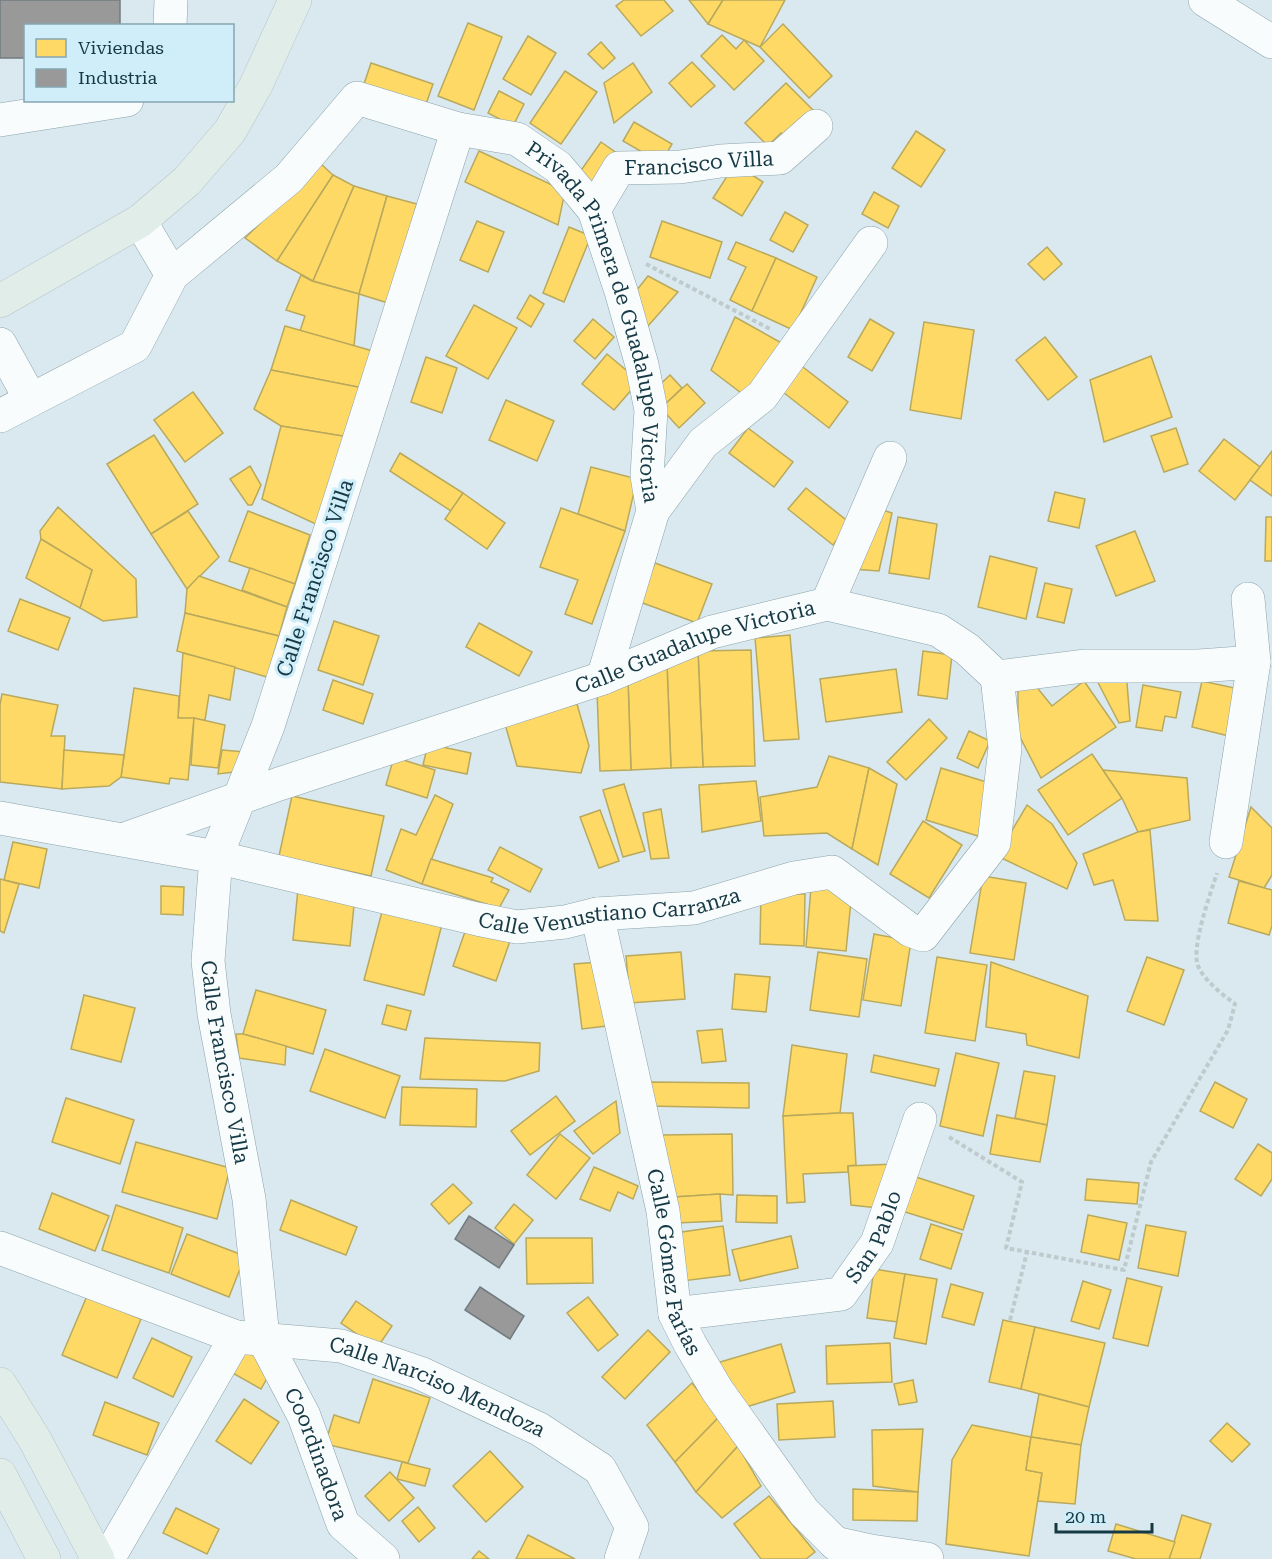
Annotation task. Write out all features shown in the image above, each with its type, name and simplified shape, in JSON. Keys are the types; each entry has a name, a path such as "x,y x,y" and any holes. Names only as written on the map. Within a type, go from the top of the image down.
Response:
{"main road":[{"path":"0,301 140,220 187,181 230,131 256,85 295,0"},
{"path":"0,1384 35,1440 98,1559"},
{"path":"0,1475 44,1559"}],"street":[{"path":"170,24 171,0"},
{"path":"1205,0 1272,42"},
{"path":"0,416 135,346 172,275 289,178 357,99 458,129"},
{"path":"0,120 114,102"},
{"name":"Francisco Villa","path":"594,210 619,168 680,167 721,161 780,158 816,126"},
{"name":"Privada Primera de Guadalupe Victoria","path":"458,129 518,139 558,167 594,210 642,365 651,410 647,476 652,511 603,678"},
{"name":"Calle Francisco Villa","path":"249,1337 249,1199 214,1014 208,961 216,857 268,726 458,129"},
{"path":"140,220 172,275"},
{"path":"652,511 703,443 762,396 871,243"},
{"path":"0,344 31,400"},
{"path":"826,604 890,458"},
{"path":"1227,842 1260,638 1248,599"},
{"name":"Calle Guadalupe Victoria","path":"123,840 241,797 603,678 711,632 826,604 938,630 967,649 997,677"},
{"path":"997,677 1084,666 1199,666 1260,638"},
{"name":"Calle Venustiano Carranza","path":"0,818 216,857 517,927 565,922 597,914 694,908 794,878 832,872 910,930 923,935 994,843 1005,748 997,677"},
{"name":"Calle Gómez Farías","path":"597,914 663,1210 675,1314 717,1390 804,1512 845,1551"},
{"name":"San Pablo","path":"675,1314 841,1294 877,1243 920,1119"},
{"name":"Calle Narciso Mendoza","path":"0,1248 249,1337 341,1346 420,1373 539,1429 600,1469 632,1527 621,1559"},
{"path":"108,1559 249,1337"},
{"name":"Coordinadora","path":"249,1337 304,1416 343,1524 382,1559"},
{"path":"845,1551 871,1551 927,1559"}],"path":[{"path":"608,252 648,265 800,345"},
{"path":"920,1119 1022,1182 1006,1248 1124,1270 1151,1162 1228,1030 1235,1004 1217,990 1197,966 1197,940 1227,842"},
{"path":"1010,1320 1027,1252"}],"building: Viviendas":[{"path":"624,0 664,0 673,11 641,36 616,6"},
{"path":"689,0 723,0 708,24"},
{"path":"723,0 785,0 760,47 708,24"},
{"path":"468,23 502,37 474,110 438,96"},
{"path":"783,24 832,76 809,98 760,47"},
{"path":"722,35 736,49 744,40 764,61 734,90 701,56"},
{"path":"528,36 556,53 531,95 503,79"},
{"path":"601,42 615,58 603,69 588,54"},
{"path":"692,62 715,86 691,107 669,83"},
{"path":"371,63 433,84 425,107 363,87"},
{"path":"633,63 652,92 614,123 604,83"},
{"path":"565,71 597,92 561,144 530,123"},
{"path":"786,83 816,113 788,139 781,133 768,146 745,123"},
{"path":"499,91 524,104 513,126 488,113"},
{"path":"634,122 672,144 661,163 623,141"},
{"path":"916,131 945,150 921,187 892,168"},
{"path":"601,142 618,154 594,188 577,176"},
{"path":"479,151 565,191 558,225 465,182"},
{"path":"321,164 333,175 277,261 245,238"},
{"path":"735,164 763,182 742,216 713,198"},
{"path":"333,175 354,186 313,281 277,261"},
{"path":"354,186 387,196 359,294 313,281"},
{"path":"874,192 899,206 888,228 862,214"},
{"path":"387,196 417,204 388,303 359,294"},
{"path":"785,212 808,225 793,252 770,240"},
{"path":"477,221 504,232 488,272 460,260"},
{"path":"662,221 722,242 710,278 650,257"},
{"path":"569,227 591,236 564,302 543,293"},
{"path":"736,242 776,258 752,311 730,300 746,267 728,259"},
{"path":"1047,247 1062,264 1044,280 1028,264"},
{"path":"776,258 817,277 793,330 752,311"},
{"path":"301,275 312,281 359,294 354,346 300,331 305,316 286,310"},
{"path":"648,276 678,292 648,326 632,296"},
{"path":"530,295 544,304 531,327 517,318"},
{"path":"474,305 517,328 488,379 446,356"},
{"path":"735,317 787,346 749,399 711,370"},
{"path":"593,319 614,337 595,359 574,341"},
{"path":"870,319 894,333 872,371 848,357"},
{"path":"924,322 974,330 961,419 910,410"},
{"path":"285,326 373,351 363,388 271,370"},
{"path":"1045,337 1077,377 1048,400 1016,360"},
{"path":"607,354 639,381 614,410 582,384"},
{"path":"1151,356 1172,417 1104,442 1090,380"},
{"path":"426,357 457,368 442,413 411,402"},
{"path":"799,364 848,402 829,428 779,389"},
{"path":"271,370 363,388 349,437 281,426 254,409"},
{"path":"670,375 682,388 661,408 649,395"},
{"path":"687,384 705,403 679,428 661,408"},
{"path":"193,392 223,433 185,462 154,420"},
{"path":"506,400 554,421 537,461 489,440"},
{"path":"281,426 349,437 320,526 262,499"},
{"path":"748,428 793,462 774,487 729,453"},
{"path":"1176,428 1188,464 1164,472 1151,436"},
{"path":"154,435 198,504 151,534 107,464"},
{"path":"1224,439 1260,467 1235,500 1199,471"},
{"path":"1272,451 1272,496 1250,480"},
{"path":"400,453 463,493 451,511 390,471"},
{"path":"250,466 261,485 252,505 248,505 230,479"},
{"path":"591,467 637,479 625,531 578,514"},
{"path":"806,488 850,523 833,545 788,509"},
{"path":"1055,492 1085,499 1079,528 1048,521"},
{"path":"463,493 505,523 487,549 445,519"},
{"path":"58,507 136,579 137,617 103,621 80,608 92,570 41,539 40,531"},
{"path":"873,507 892,513 879,571 852,569"},
{"path":"561,508 625,531 592,624 565,614 578,580 540,567"},
{"path":"188,511 219,557 187,589 151,534"},
{"path":"248,511 310,535 295,584 229,561"},
{"path":"898,517 937,524 929,579 889,573"},
{"path":"1266,517 1272,517 1272,561 1265,561"},
{"path":"1135,531 1155,581 1116,596 1096,546"},
{"path":"41,539 92,570 80,608 26,578"},
{"path":"990,556 1037,568 1026,619 978,607"},
{"path":"655,563 712,584 697,623 640,602"},
{"path":"250,568 295,584 287,607 242,590"},
{"path":"199,576 287,607 279,636 185,613 187,589"},
{"path":"1045,583 1072,589 1064,623 1037,617"},
{"path":"20,599 70,618 58,650 8,631"},
{"path":"185,613 279,636 267,677 177,651"},
{"path":"334,621 379,636 363,685 318,670"},
{"path":"479,623 532,652 519,676 466,647"},
{"path":"790,635 799,739 764,741 755,638"},
{"path":"751,650 755,766 703,767 698,651"},
{"path":"698,651 703,767 671,768 667,664"},
{"path":"923,651 952,655 947,699 918,695"},
{"path":"183,653 235,667 230,700 209,695 205,720 178,718"},
{"path":"667,664 671,768 631,770 628,680"},
{"path":"896,669 902,712 826,722 820,679"},
{"path":"1126,670 1130,721 1119,723 1092,671"},
{"path":"333,680 373,694 363,724 323,710"},
{"path":"628,680 631,770 600,771 597,691"},
{"path":"1084,681 1116,727 1041,778 1018,733 1018,686 1035,685 1052,706"},
{"path":"1202,681 1239,689 1229,736 1192,727"},
{"path":"1143,685 1181,692 1176,718 1165,716 1162,731 1136,727"},
{"path":"134,688 179,696 178,718 194,718 188,780 170,778 169,784 121,777"},
{"path":"2,694 58,705 51,736 65,736 62,789 0,782"},
{"path":"577,704 589,746 581,773 517,766 505,724"},
{"path":"194,718 225,725 218,768 191,765"},
{"path":"929,719 947,738 906,780 887,762"},
{"path":"969,731 990,741 978,768 957,758"},
{"path":"428,744 471,753 467,774 423,765"},
{"path":"64,750 124,755 121,777 109,786 62,789"},
{"path":"222,750 245,752 242,771 218,774"},
{"path":"1092,754 1122,798 1068,835 1038,790"},
{"path":"829,756 869,768 852,849 827,833 764,836 760,797 817,787"},
{"path":"394,757 435,770 427,798 386,785"},
{"path":"869,768 897,784 878,865 852,849"},
{"path":"941,768 993,784 978,836 926,820"},
{"path":"1103,770 1187,778 1190,820 1138,832 1122,798"},
{"path":"756,781 761,821 702,832 699,785"},
{"path":"624,784 645,851 623,857 603,790"},
{"path":"435,795 453,804 422,884 386,870 401,829 416,835"},
{"path":"292,796 384,816 371,876 279,856"},
{"path":"1027,805 1052,824 1077,863 1067,889 997,856"},
{"path":"1251,807 1272,828 1272,875 1264,888 1229,877"},
{"path":"661,809 669,858 651,859 643,813"},
{"path":"600,810 619,861 599,868 580,817"},
{"path":"923,821 962,845 929,898 890,874"},
{"path":"1150,830 1158,921 1125,920 1113,880 1094,885 1083,854 1138,832"},
{"path":"13,842 47,849 39,888 4,880"},
{"path":"500,847 542,869 530,892 488,870"},
{"path":"431,859 493,878 491,882 509,890 499,908 422,884"},
{"path":"983,876 1026,883 1014,960 970,953"},
{"path":"0,879 19,884 4,933 0,931"},
{"path":"1239,881 1272,890 1272,926 1269,935 1228,923"},
{"path":"161,886 184,887 183,915 161,914"},
{"path":"811,888 852,891 846,951 806,947"},
{"path":"298,889 355,895 350,946 293,940"},
{"path":"761,893 805,894 804,946 760,944"},
{"path":"383,908 442,924 424,995 364,980"},
{"path":"467,926 510,941 496,981 453,966"},
{"path":"874,934 911,941 901,1006 863,1000"},
{"path":"681,952 685,999 630,1003 626,956"},
{"path":"818,952 867,959 859,1017 810,1010"},
{"path":"937,957 987,965 975,1041 925,1033"},
{"path":"1147,957 1184,970 1164,1025 1127,1011"},
{"path":"599,962 606,1026 582,1029 574,964"},
{"path":"991,962 1088,996 1079,1058 1027,1045 1026,1034 986,1027"},
{"path":"735,974 770,977 766,1012 732,1009"},
{"path":"256,990 326,1010 313,1054 243,1034"},
{"path":"84,995 135,1008 121,1062 71,1049"},
{"path":"387,1005 411,1011 406,1030 382,1024"},
{"path":"722,1029 726,1061 702,1063 697,1031"},
{"path":"236,1034 286,1046 285,1065 239,1058"},
{"path":"425,1038 540,1043 539,1071 505,1081 420,1079"},
{"path":"792,1045 847,1054 840,1113 783,1116"},
{"path":"325,1049 400,1076 385,1118 310,1091"},
{"path":"956,1053 999,1063 983,1136 940,1126"},
{"path":"874,1055 939,1069 935,1086 871,1072"},
{"path":"1024,1071 1055,1076 1047,1125 1015,1118"},
{"path":"648,1082 749,1083 749,1108 648,1106"},
{"path":"1215,1082 1247,1099 1233,1128 1200,1111"},
{"path":"402,1087 477,1089 476,1127 400,1125"},
{"path":"556,1096 575,1121 530,1155 511,1131"},
{"path":"66,1098 134,1120 120,1164 52,1142"},
{"path":"616,1101 620,1133 593,1154 574,1131"},
{"path":"853,1113 856,1165 848,1166 848,1172 803,1174 805,1202 787,1203 783,1116"},
{"path":"997,1115 1047,1125 1040,1162 990,1154"},
{"path":"560,1134 590,1158 556,1199 527,1175"},
{"path":"732,1134 733,1195 674,1197 662,1135"},
{"path":"136,1142 230,1168 217,1219 122,1192"},
{"path":"1258,1144 1272,1153 1272,1179 1261,1196 1235,1179"},
{"path":"895,1164 878,1208 851,1205 848,1166"},
{"path":"594,1167 638,1186 633,1199 618,1192 610,1211 580,1199"},
{"path":"913,1176 974,1196 963,1230 902,1211"},
{"path":"1087,1179 1139,1183 1137,1204 1085,1200"},
{"path":"453,1184 472,1203 449,1224 431,1204"},
{"path":"52,1193 109,1216 95,1251 39,1229"},
{"path":"720,1194 722,1221 676,1223 674,1197"},
{"path":"737,1195 777,1196 777,1223 736,1222"},
{"path":"291,1200 357,1227 346,1255 280,1230"},
{"path":"514,1204 533,1220 514,1244 495,1228"},
{"path":"116,1205 183,1228 169,1273 102,1250"},
{"path":"1088,1215 1127,1223 1119,1260 1081,1252"},
{"path":"931,1224 962,1234 951,1269 920,1259"},
{"path":"1146,1225 1186,1232 1178,1276 1138,1268"},
{"path":"723,1226 730,1275 682,1281 675,1233"},
{"path":"187,1234 245,1256 229,1297 171,1274"},
{"path":"791,1236 798,1268 740,1281 732,1250"},
{"path":"526,1238 592,1238 593,1283 527,1284"},
{"path":"874,1269 905,1274 898,1322 867,1318"},
{"path":"905,1274 937,1279 926,1344 894,1338"},
{"path":"1127,1278 1162,1287 1148,1346 1113,1338"},
{"path":"1083,1281 1111,1290 1099,1329 1071,1321"},
{"path":"951,1284 983,1293 974,1325 942,1317"},
{"path":"87,1296 141,1319 117,1378 62,1355"},
{"path":"588,1297 618,1335 598,1351 567,1313"},
{"path":"356,1301 392,1326 377,1348 341,1323"},
{"path":"1003,1320 1035,1327 1021,1389 989,1382"},
{"path":"1035,1327 1105,1343 1089,1407 1021,1389"},
{"path":"648,1330 670,1352 625,1399 602,1377"},
{"path":"152,1338 192,1357 173,1397 133,1378"},
{"path":"890,1343 892,1382 827,1384 826,1346"},
{"path":"781,1344 795,1392 746,1407 717,1363"},
{"path":"244,1346 275,1364 261,1389 229,1371"},
{"path":"373,1379 430,1398 408,1463 325,1444 334,1415 359,1423"},
{"path":"913,1380 917,1402 899,1405 894,1384"},
{"path":"692,1383 719,1417 675,1462 647,1425"},
{"path":"1039,1394 1089,1407 1081,1445 1031,1437"},
{"path":"244,1399 279,1422 251,1464 216,1441"},
{"path":"833,1401 835,1437 779,1440 777,1404"},
{"path":"105,1402 159,1423 147,1455 93,1435"},
{"path":"719,1417 738,1446 696,1492 675,1462"},
{"path":"1227,1423 1250,1444 1232,1462 1210,1441"},
{"path":"972,1425 1031,1437 1026,1470 1042,1473 1029,1556 946,1544 952,1460"},
{"path":"923,1429 918,1492 873,1486 872,1430"},
{"path":"1031,1437 1081,1445 1075,1504 1038,1501 1042,1473 1026,1470"},
{"path":"738,1446 761,1486 722,1518 696,1492"},
{"path":"490,1451 523,1487 486,1522 453,1486"},
{"path":"402,1462 430,1469 425,1486 397,1479"},
{"path":"390,1472 414,1498 389,1521 365,1496"},
{"path":"853,1489 918,1492 917,1521 853,1520"},
{"path":"769,1496 815,1552 806,1559 761,1559 734,1524"},
{"path":"418,1507 435,1528 419,1542 402,1521"},
{"path":"176,1508 219,1529 207,1554 163,1533"},
{"path":"1182,1515 1211,1524 1200,1559 1169,1559"},
{"path":"1116,1524 1175,1542 1169,1559 1136,1559 1108,1551"},
{"path":"528,1535 575,1559 516,1559"},
{"path":"479,1551 489,1559 472,1559"}],"building: Industria":[{"path":"0,0 120,0 120,24 24,24 24,58 0,58"},
{"path":"469,1216 514,1245 499,1268 455,1239"},
{"path":"480,1287 524,1316 510,1339 465,1310"}]}
